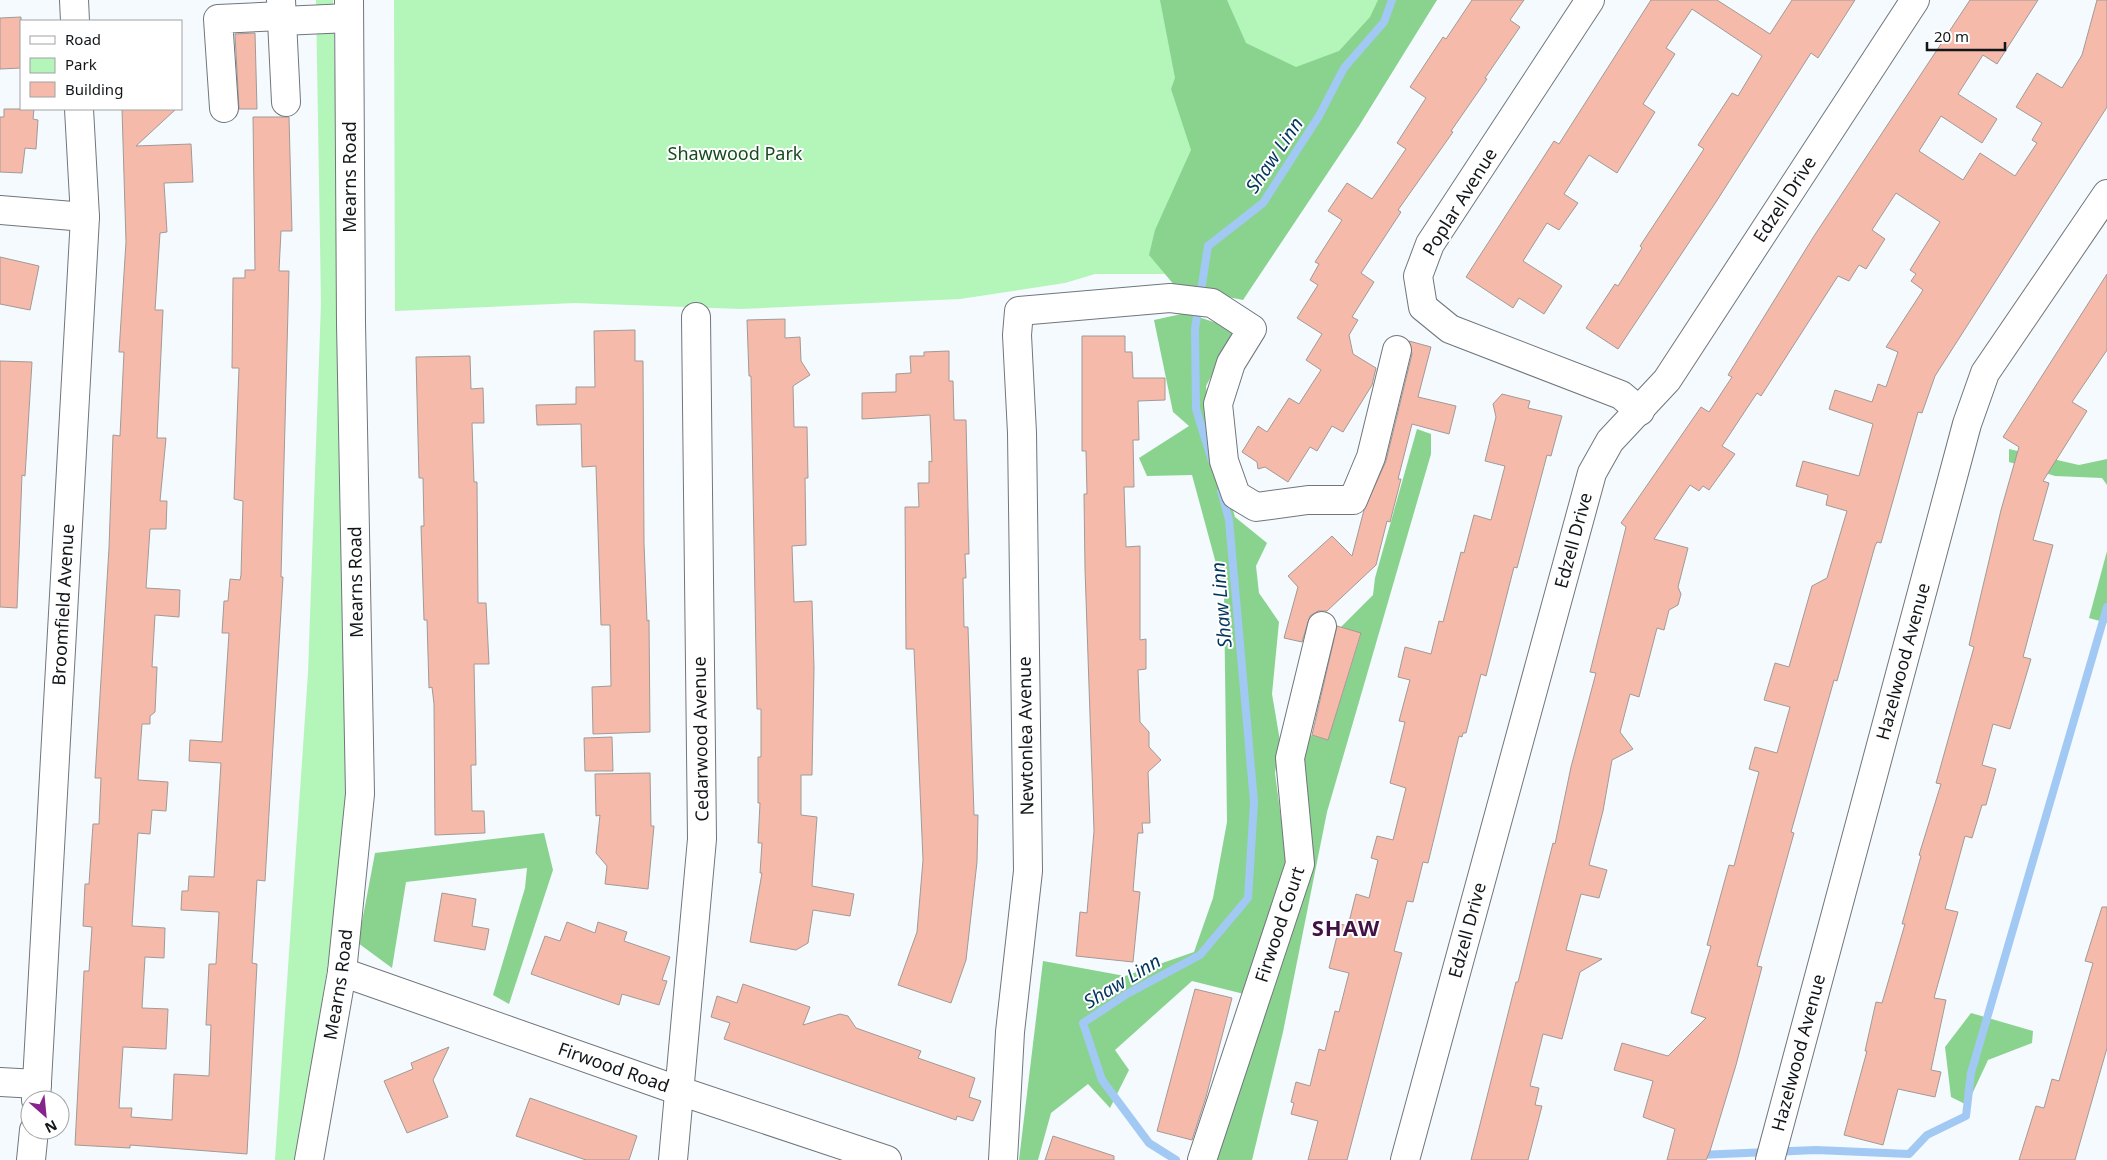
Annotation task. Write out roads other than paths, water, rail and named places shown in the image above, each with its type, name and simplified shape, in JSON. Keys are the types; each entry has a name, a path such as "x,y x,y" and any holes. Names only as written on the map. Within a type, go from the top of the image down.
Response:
{"street":[{"path":"74,0 75,20"},
{"name":"Poplar Avenue","path":"1590,0 1430,244 1418,276 1424,307 1450,329 1621,395 1640,411"},
{"name":"Edzell Drive","path":"1405,1160 1592,473 1610,441 1667,380 1915,0"},
{"path":"224,108 217,10 281,12 349,9"},
{"name":"Mearns Road","path":"309,1160 342,972 360,794 349,9"},
{"path":"281,12 286,102"},
{"name":"Broomfield Avenue","path":"36,1090 85,216 79,110"},
{"name":"Hazelwood Avenue","path":"1770,1160 1967,424 1984,373 2107,194"},
{"path":"0,210 85,216"},
{"name":"Newtonlea Avenue","path":"1003,1160 1010,1032 1028,871 1022,433 1017,335 1019,311 1170,298 1212,303 1252,329 1231,363 1218,404 1224,461 1236,495 1256,507 1308,500 1353,500 1371,458 1397,350"},
{"name":"Cedarwood Avenue","path":"673,1160 702,839 696,317"},
{"name":"Firwood Court","path":"1202,1160 1300,864 1290,758 1322,626"},
{"name":"Firwood Road","path":"342,972 680,1091 887,1160"},
{"path":"0,1082 29,1090"},
{"path":"31,1160 33,1140"}],"waterway":[{"name":"Shaw Linn","path":"1212,461 1196,409 1195,329 1208,246 1263,203 1319,116 1344,68 1384,22 1392,0"},
{"name":"Shaw Linn","path":"1176,1160 1149,1143 1102,1080 1083,1023 1127,994 1200,955 1248,898 1254,802 1229,520 1221,491"},
{"path":"1699,1155 1816,1150 1909,1154 1927,1135 1966,1116 1971,1073 2107,607"}],"district":[{"name":"SHAW","path":"1346,928"}],"park label":[{"name":"Shawwood Park","path":"735,154"}]}
